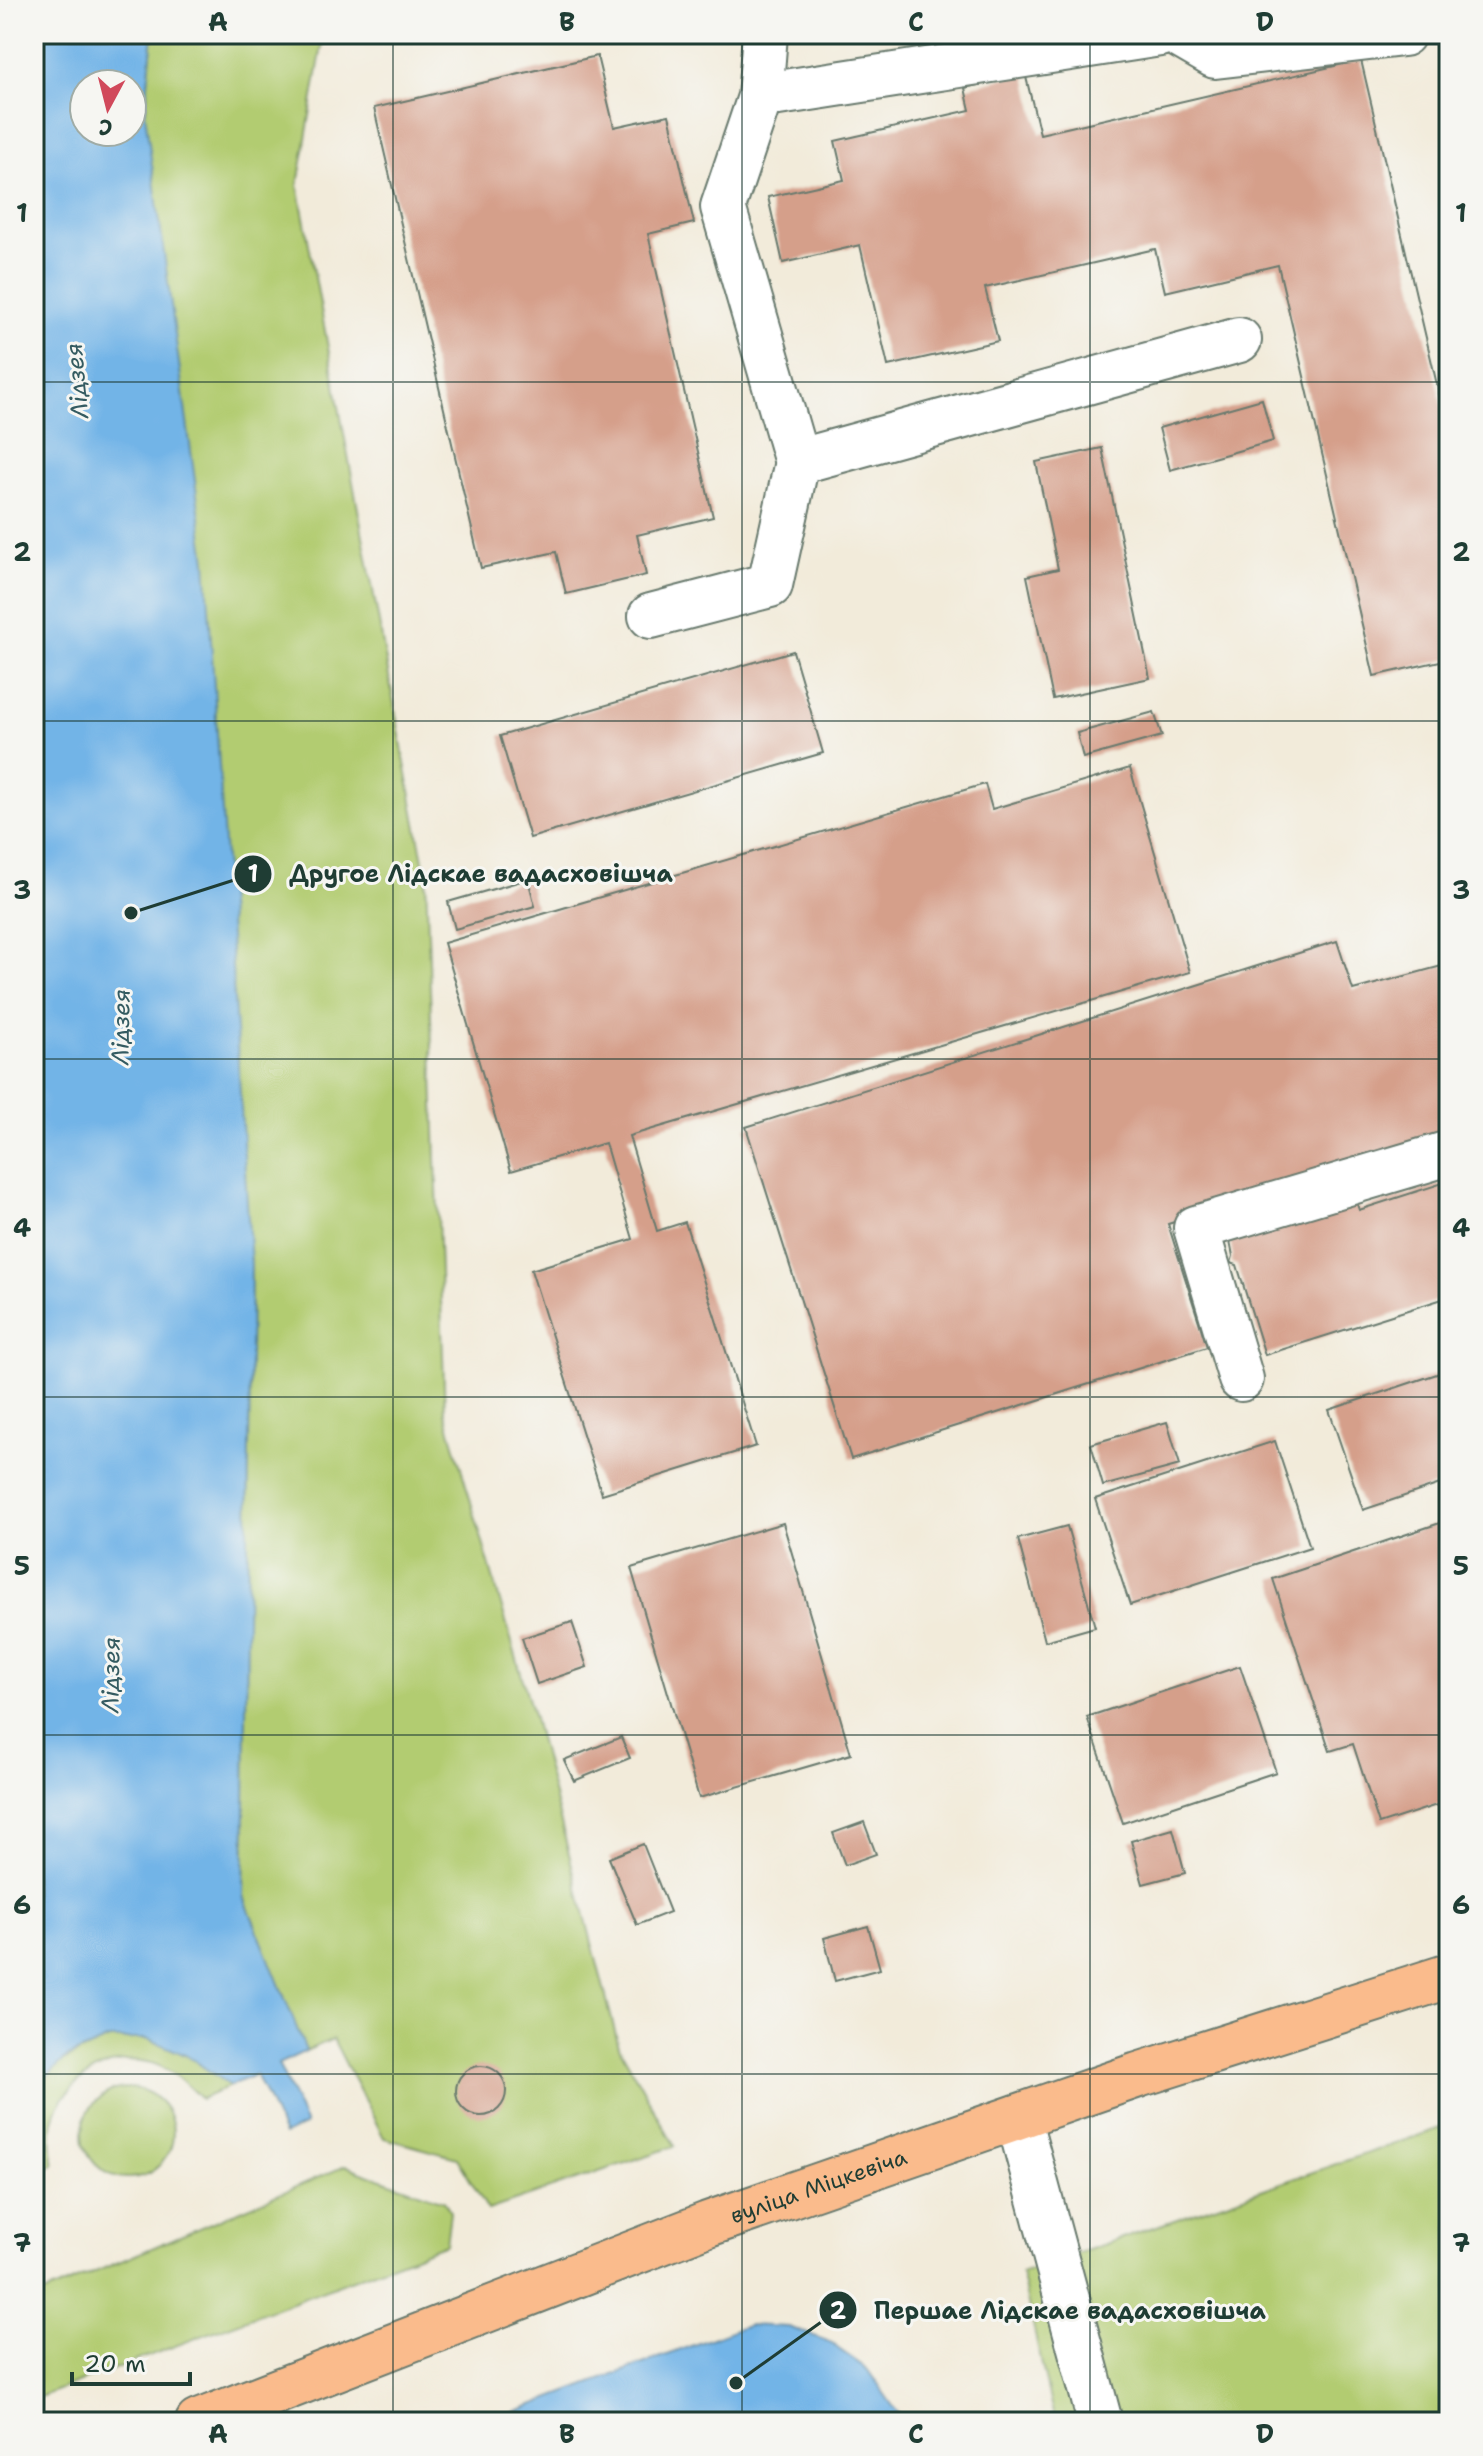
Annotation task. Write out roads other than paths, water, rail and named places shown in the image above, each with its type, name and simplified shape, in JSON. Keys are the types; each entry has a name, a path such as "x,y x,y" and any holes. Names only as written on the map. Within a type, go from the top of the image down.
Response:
{"main road":[{"name":"вуліца Міцкевіча","path":"198,2422 708,2224 1138,2075 1449,1976"}],"lane":[{"path":"651,616 770,585 797,462 723,207 760,97 765,34"},
{"path":"778,93 1160,34"},
{"path":"1177,34 1215,56 1403,34"},
{"path":"797,462 1239,340"},
{"path":"1241,1379 1196,1228 1449,1153"},
{"path":"1018,2117 1100,2422"}],"water":[{"name":"Лідзея","path":"34,34 153,34 148,84 148,68 68,68 68,148 148,148 148,136 206,561 251,1264 244,1897 306,2051 278,2064 306,2125 284,2135 256,2074 230,2086 188,2056 149,2039 109,2039 67,2057 37,2086 34,2094"},
{"path":"747,2325 789,2327 827,2341 867,2369 904,2422 487,2422"}],"place":[{"name":"Другое Лідскае вадасховішча","path":"131,913"},
{"name":"Першае Лідскае вадасховішча","path":"736,2383"}]}
